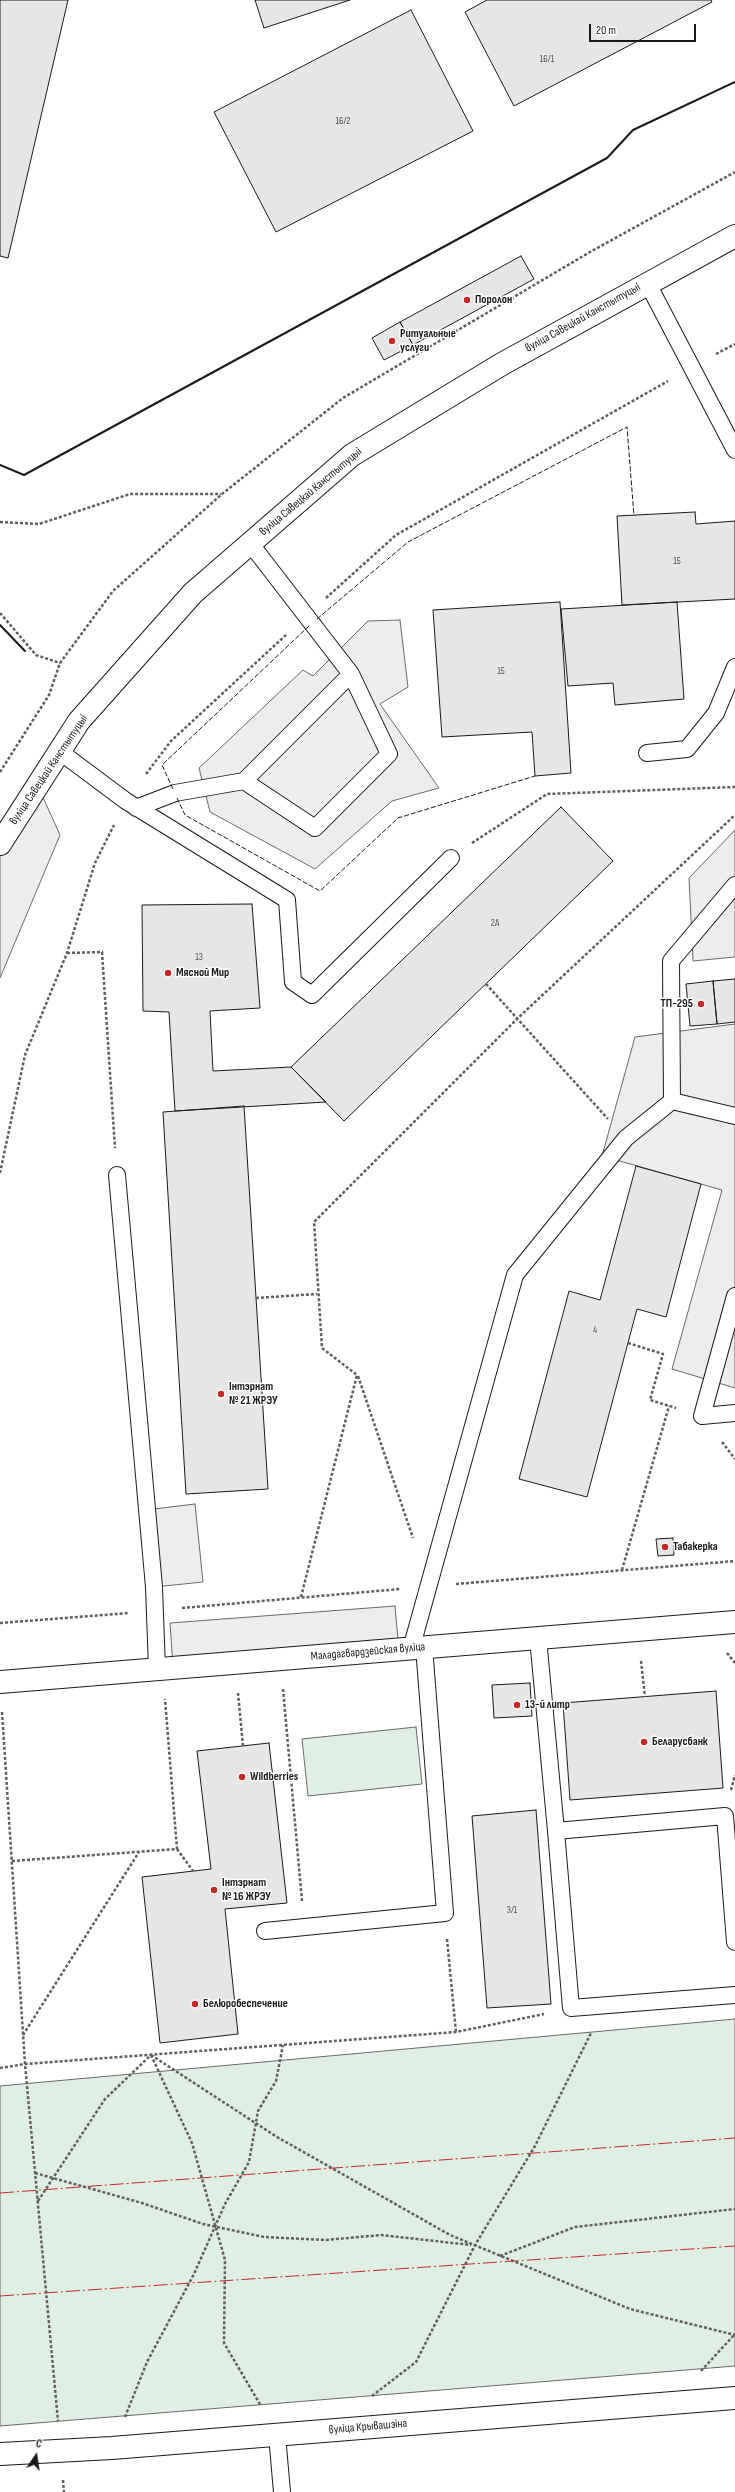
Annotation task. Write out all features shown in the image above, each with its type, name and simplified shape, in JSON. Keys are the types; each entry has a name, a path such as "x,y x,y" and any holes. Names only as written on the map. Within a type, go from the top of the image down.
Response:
{"street":[{"name":"вуліца Савецкай Канстытуцыі","path":"0,844 79,721 193,593 352,455 502,364 647,282 735,236"},
{"name":"Маладагвардзейская вуліца","path":"0,1682 735,1622"},
{"name":"вуліца Крывашэіна","path":"0,2454 60,2452 735,2398"}],"lane":[{"path":"647,282 735,450"},
{"path":"244,781 315,828 389,754 351,674 250,543"},
{"path":"647,753 687,749 716,712 735,668"},
{"path":"136,808 175,793 244,781 351,674"},
{"path":"59,751 136,808 287,900 293,982 312,995 451,858"},
{"path":"672,1101 671,961 735,885"},
{"path":"672,1101 735,1116"},
{"path":"265,1931 445,1912 418,1648 429,1586 515,1275 626,1138 672,1101"},
{"path":"117,1175 154,1611 157,1669"},
{"path":"735,1296 702,1416 735,1413"},
{"path":"538,1638 556,1831 570,2008 735,1995"},
{"path":"556,1831 725,1816 735,1942"},
{"path":"277,2434 282,2492"}],"path":[{"path":"0,522 39,524 130,494 222,494"},
{"path":"0,613 36,655 60,662"},
{"path":"451,858 547,794 735,787"},
{"path":"414,1541 358,1375 322,1348 317,1294 314,1222 518,1018 735,815"},
{"path":"67,953 102,952 117,1175"},
{"path":"486,984 626,1138"},
{"path":"256,1298 317,1294"},
{"path":"628,1343 663,1354 650,1400 702,1416"},
{"path":"301,1597 358,1375"},
{"path":"622,1570 669,1406"},
{"path":"0,1623 735,1561"},
{"path":"726,1653 735,1663"},
{"path":"641,1660 645,1697"},
{"path":"283,1688 305,1927"},
{"path":"238,1692 243,1746"},
{"path":"164,1698 177,1849 193,1871"},
{"path":"1,1706 25,2064 60,2452"},
{"path":"12,1861 177,1849"},
{"path":"23,2035 139,1852"},
{"path":"445,1912 456,2032"},
{"path":"366,2401 416,2362 475,2245 535,2146 605,2005"},
{"path":"0,2068 25,2064 456,2032 570,2008"},
{"path":"112,2448 147,2362 194,2274 215,2227 249,2162 258,2111 276,2082 283,2045"},
{"path":"151,2055 256,2124 450,2235 630,2309 735,2335"},
{"path":"38,2201 54,2179 105,2099 151,2055"},
{"path":"151,2055 192,2143 225,2260 224,2343 277,2434"},
{"path":"35,2173 215,2227 264,2237 326,2240 381,2235 475,2245"},
{"path":"500,2256 575,2227 735,2209"}],"green space":[{"path":"416,1727 422,1784 308,1796 302,1739"},
{"path":"735,2019 735,2366 0,2426 0,2086"}],"shaded area":[{"path":"400,620 408,687 380,704 439,788 392,801 315,869 210,812 199,768 303,670 313,676 368,621"},
{"path":"37,784 60,835 0,978 0,844"},
{"path":"735,830 735,957 693,961 689,878"},
{"path":"735,1024 735,1388 672,1369 722,1190 602,1156 635,1037"},
{"path":"195,1504 203,1582 154,1587 146,1510"},
{"path":"395,1606 399,1651 173,1668 170,1623"}],"building":[{"path":"0,0 68,0 8,258 0,256"},
{"path":"255,0 350,0 264,28"},
{"path":"487,0 711,0 712,2 514,106 465,12"},
{"path":"411,10 473,131 276,232 214,112"},
{"name":"Поролон","path":"521,256 534,279 413,345 400,322"},
{"name":"Ритуальные услуги","path":"400,322 413,345 384,360 372,338"},
{"path":"695,512 696,524 735,521 735,599 622,605 617,516"},
{"path":"560,602 571,773 535,776 532,732 442,737 433,610"},
{"path":"677,602 684,699 615,705 613,683 568,686 561,609"},
{"path":"561,807 613,861 344,1121 291,1067"},
{"path":"252,904 260,1008 210,1011 213,1071 291,1067 326,1102 175,1111 169,1012 143,1011 142,905"},
{"path":"735,979 735,1022 717,1024 713,981"},
{"name":"ТП-295","path":"713,981 717,1024 690,1026 686,984"},
{"name":"Інтэрнат № 21 ЖРЭУ","path":"244,1106 268,1489 186,1494 163,1112"},
{"path":"636,1166 701,1184 666,1317 637,1309 587,1497 519,1479 569,1291 600,1300"},
{"name":"Табакерка","path":"673,1538 674,1555 658,1556 656,1539"},
{"path":"530,1683 532,1716 494,1718 492,1685"},
{"path":"716,1691 723,1788 570,1800 563,1703"},
{"name":"Інтэрнат № 16 ЖРЭУ","path":"269,1743 287,1903 225,1909 238,2034 160,2043 142,1877 211,1869 197,1751"},
{"path":"536,1810 551,2004 487,2008 472,1816"}],"fence":[{"path":"317,619 408,542 627,427 634,516"},
{"path":"173,789 162,765 309,626"},
{"path":"177,798 185,815 320,891 398,818 535,776"}],"wall":[{"path":"0,465 24,475 607,158 633,130 735,82"},
{"path":"0,625 25,651"}],"power":[{"path":"0,2193 735,2138"},
{"path":"0,2296 735,2246"}],"place":[{"name":"Поролон","path":"467,300"},
{"name":"Ритуальные услуги","path":"392,341"},
{"name":"Мясной Мир","path":"168,973"},
{"name":"ТП-295","path":"701,1004"},
{"name":"Інтэрнат № 21 ЖРЭУ","path":"221,1394"},
{"name":"Табакерка","path":"665,1547"},
{"name":"13-й литр","path":"517,1705"},
{"name":"Беларусбанк","path":"644,1742"},
{"name":"Wildberries","path":"242,1777"},
{"name":"Інтэрнат № 16 ЖРЭУ","path":"214,1890"},
{"name":"Белюробеспечение","path":"195,2004"}]}
